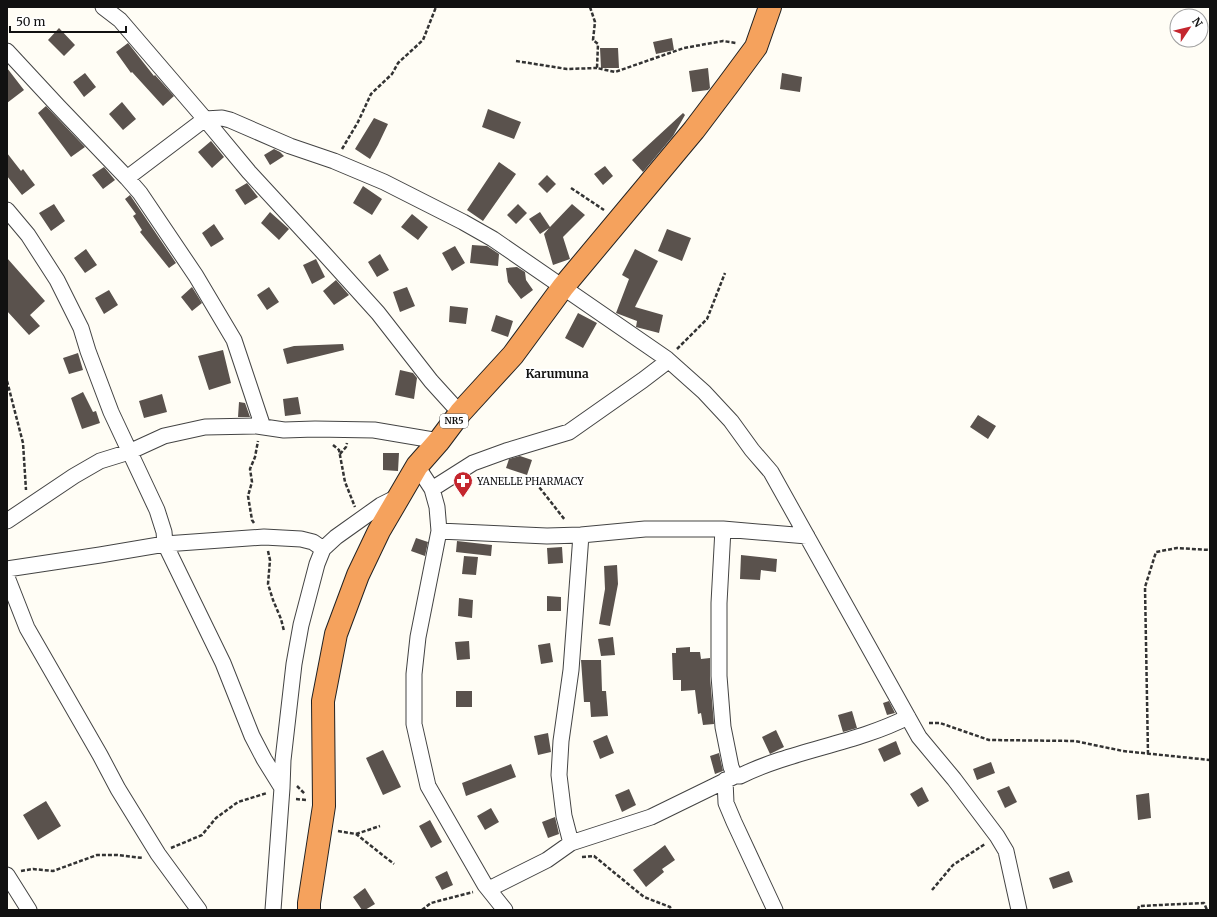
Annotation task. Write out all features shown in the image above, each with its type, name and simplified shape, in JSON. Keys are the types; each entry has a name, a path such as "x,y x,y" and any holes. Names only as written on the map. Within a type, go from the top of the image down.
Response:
{"highway":[{"name":"NR5","path":"309,910 320,829 318,803 323,701 336,634 358,575 379,531 417,466 439,441 460,413 513,355 563,287 694,130 756,47 770,7"}],"street":[{"path":"103,7 120,20 205,119 248,172 378,314 431,381 460,413"},
{"path":"7,51 128,178 140,193 196,276 234,340 260,427"},
{"path":"128,178 205,119 222,118 230,120 290,146 334,161 384,182 463,222 493,240 563,287 667,359 704,392 731,421 752,450 771,472 919,737 954,779 997,836 1006,852 1019,910"},
{"path":"7,210 28,235 57,280 81,328 111,412 157,510 164,532 165,544 223,663 252,736 282,792"},
{"path":"432,489 473,463 506,451 569,432 643,380 664,364 667,359"},
{"path":"7,521 40,498 100,461 129,452 164,436 205,427 260,427 284,430 315,428 374,430 439,441"},
{"path":"417,466 432,489 437,507 439,531 418,637 414,674 414,724 428,786 487,887 505,910"},
{"path":"273,910 282,792 282,770 294,664 301,625 317,564 323,549 336,537 381,505 400,495"},
{"path":"439,531 547,536 579,535 645,528 723,529 807,536"},
{"path":"723,529 719,603 720,676 723,727 731,767 726,803 775,910"},
{"path":"571,843 564,816 559,775 561,741 571,670 579,535"},
{"path":"7,569 165,544 264,537 300,539 313,542 323,549"},
{"path":"7,577 27,628 118,789 158,854 198,910"},
{"path":"487,887 547,860 571,843 651,817 730,778 740,776 799,754 852,739 909,719"},
{"path":"13,873 29,910"}],"path":[{"path":"334,161 358,122 371,94 392,74 398,63 423,40 436,7"},
{"path":"590,7 595,22 592,40 598,44 597,68"},
{"path":"516,61 567,69 597,68 615,72 684,48 723,41 756,47"},
{"path":"571,188 600,206 618,222"},
{"path":"667,359 707,318 725,273"},
{"path":"7,381 23,443 26,492 40,498"},
{"path":"260,427 259,443 250,469 252,482 248,496 252,520 264,537"},
{"path":"315,428 339,450 345,482 355,506 358,522"},
{"path":"532,478 579,535"},
{"path":"1148,754 1145,587 1156,552 1177,548 1210,550"},
{"path":"909,719 940,723 989,740 1075,741 1123,751 1210,760"},
{"path":"282,770 309,798 318,803"},
{"path":"13,873 34,869 53,871 97,855 117,855 151,859 181,843 202,835 216,818 238,802 274,791 318,803"},
{"path":"320,829 356,834 380,826"},
{"path":"356,834 394,864"},
{"path":"932,890 953,865 997,836"},
{"path":"578,857 594,856 644,897 670,907 671,910"},
{"path":"422,910 431,903 478,891 487,887"},
{"path":"1138,910 1139,906 1204,903 1207,910"}],"building":[{"path":"59,28 75,45 64,56 48,40"},
{"path":"672,38 674,50 656,54 653,42"},
{"path":"128,43 154,76 155,75 174,96 163,106 132,72 131,73 116,52"},
{"path":"600,48 618,48 619,68 601,68"},
{"path":"7,68 24,90 7,103"},
{"path":"708,68 710,88 708,90 692,92 689,71"},
{"path":"85,73 96,87 84,97 73,82"},
{"path":"782,73 802,77 800,92 780,89"},
{"path":"122,102 136,119 123,130 109,114"},
{"path":"46,106 85,147 71,157 38,113"},
{"path":"488,109 521,122 514,139 482,127"},
{"path":"683,113 685,115 673,136 643,172 632,160"},
{"path":"374,118 388,124 370,159 355,149"},
{"path":"211,141 224,157 212,168 198,152"},
{"path":"274,149 284,156 270,165 264,155"},
{"path":"7,153 21,171 23,169 35,185 22,195 7,176"},
{"path":"499,162 516,174 483,221 467,210"},
{"path":"605,166 613,176 603,185 594,174"},
{"path":"104,167 115,180 103,189 92,175"},
{"path":"547,175 556,184 547,193 538,184"},
{"path":"247,183 258,197 245,205 235,190"},
{"path":"363,186 382,199 372,215 353,203"},
{"path":"130,195 176,263 169,268 140,232 142,230 133,216 136,214 125,199"},
{"path":"54,204 65,221 51,231 39,213"},
{"path":"518,204 527,213 516,224 507,215"},
{"path":"572,204 585,215 563,237 570,259 553,265 544,234 549,228 540,234 529,219 540,212 550,227"},
{"path":"270,212 289,229 279,240 261,223"},
{"path":"412,214 428,227 418,240 401,227"},
{"path":"214,224 224,239 211,247 202,233"},
{"path":"667,229 691,238 682,261 658,251"},
{"path":"472,245 487,246 499,254 498,266 470,263"},
{"path":"455,246 465,263 452,271 442,253"},
{"path":"86,249 97,265 85,273 74,258"},
{"path":"635,249 658,261 635,307 663,315 659,333 636,327 637,321 616,313 629,279 622,275"},
{"path":"380,254 389,270 377,277 368,262"},
{"path":"7,258 45,301 30,315 40,326 29,335 7,311"},
{"path":"316,259 325,277 312,284 303,265"},
{"path":"517,267 525,272 526,280 533,290 521,299 508,282 506,268"},
{"path":"336,280 349,295 334,305 323,291"},
{"path":"192,287 202,303 192,311 181,297"},
{"path":"269,287 279,302 267,310 257,295"},
{"path":"407,287 415,306 400,312 393,292"},
{"path":"109,290 118,305 104,314 95,298"},
{"path":"450,306 468,308 466,324 449,322"},
{"path":"578,313 597,323 583,348 565,338"},
{"path":"496,315 513,321 508,337 491,331"},
{"path":"343,344 344,350 287,364 283,349 294,346"},
{"path":"223,350 231,383 209,390 198,356"},
{"path":"78,353 83,370 69,374 63,358"},
{"path":"400,370 413,373 417,378 414,399 395,395"},
{"path":"83,392 93,412 96,411 100,423 82,429 71,398"},
{"path":"162,394 167,412 144,418 139,401"},
{"path":"298,397 301,414 285,416 283,399"},
{"path":"239,402 245,403 250,417 238,417"},
{"path":"978,415 996,426 988,439 970,427"},
{"path":"383,453 399,453 398,471 383,470"},
{"path":"520,456 532,460 527,475 506,468 509,459"},
{"path":"416,538 428,542 425,556 411,551"},
{"path":"457,541 492,545 491,556 456,552"},
{"path":"562,547 563,563 548,564 547,548"},
{"path":"741,555 777,559 776,572 761,570 760,580 740,579"},
{"path":"464,556 478,557 476,575 462,574"},
{"path":"617,565 618,584 610,626 599,624 605,589 604,566"},
{"path":"547,596 561,597 561,611 547,611"},
{"path":"459,598 473,600 472,618 458,616"},
{"path":"613,637 615,655 601,656 598,639"},
{"path":"469,641 470,659 457,660 455,642"},
{"path":"550,643 553,662 541,664 538,645"},
{"path":"690,647 690,652 700,652 701,659 710,658 714,724 703,725 701,713 698,714 695,690 681,691 681,680 673,680 672,653 676,653 676,648"},
{"path":"581,660 601,660 602,691 606,691 608,716 591,717 590,702 584,702"},
{"path":"456,691 472,691 472,707 456,707"},
{"path":"889,701 895,713 887,715 883,703"},
{"path":"852,711 857,728 843,732 838,715"},
{"path":"776,730 784,747 770,754 762,737"},
{"path":"548,733 551,752 538,755 534,736"},
{"path":"607,735 614,753 600,759 593,741"},
{"path":"896,741 901,754 884,762 878,749"},
{"path":"383,750 401,787 383,795 366,758"},
{"path":"719,753 723,771 715,774 710,756"},
{"path":"991,762 995,773 977,780 973,769"},
{"path":"511,764 516,777 466,796 462,783"},
{"path":"1009,786 1017,802 1005,808 997,791"},
{"path":"922,787 929,801 918,807 910,794"},
{"path":"629,789 636,805 622,812 615,795"},
{"path":"1149,793 1151,818 1138,820 1136,795"},
{"path":"46,801 61,826 38,840 23,815"},
{"path":"491,808 499,822 485,830 477,816"},
{"path":"555,817 559,834 548,838 542,822"},
{"path":"430,820 442,842 431,848 419,826"},
{"path":"665,845 675,860 662,869 664,872 646,887 633,870"},
{"path":"447,871 453,885 442,890 435,877"},
{"path":"1069,871 1073,882 1053,889 1049,878"},
{"path":"365,888 375,904 365,910 362,910 353,897"}],"place":[{"name":"YANELLE PHARMACY","path":"463,498"}],"district":[{"name":"Karumuna","path":"557,374"}]}
